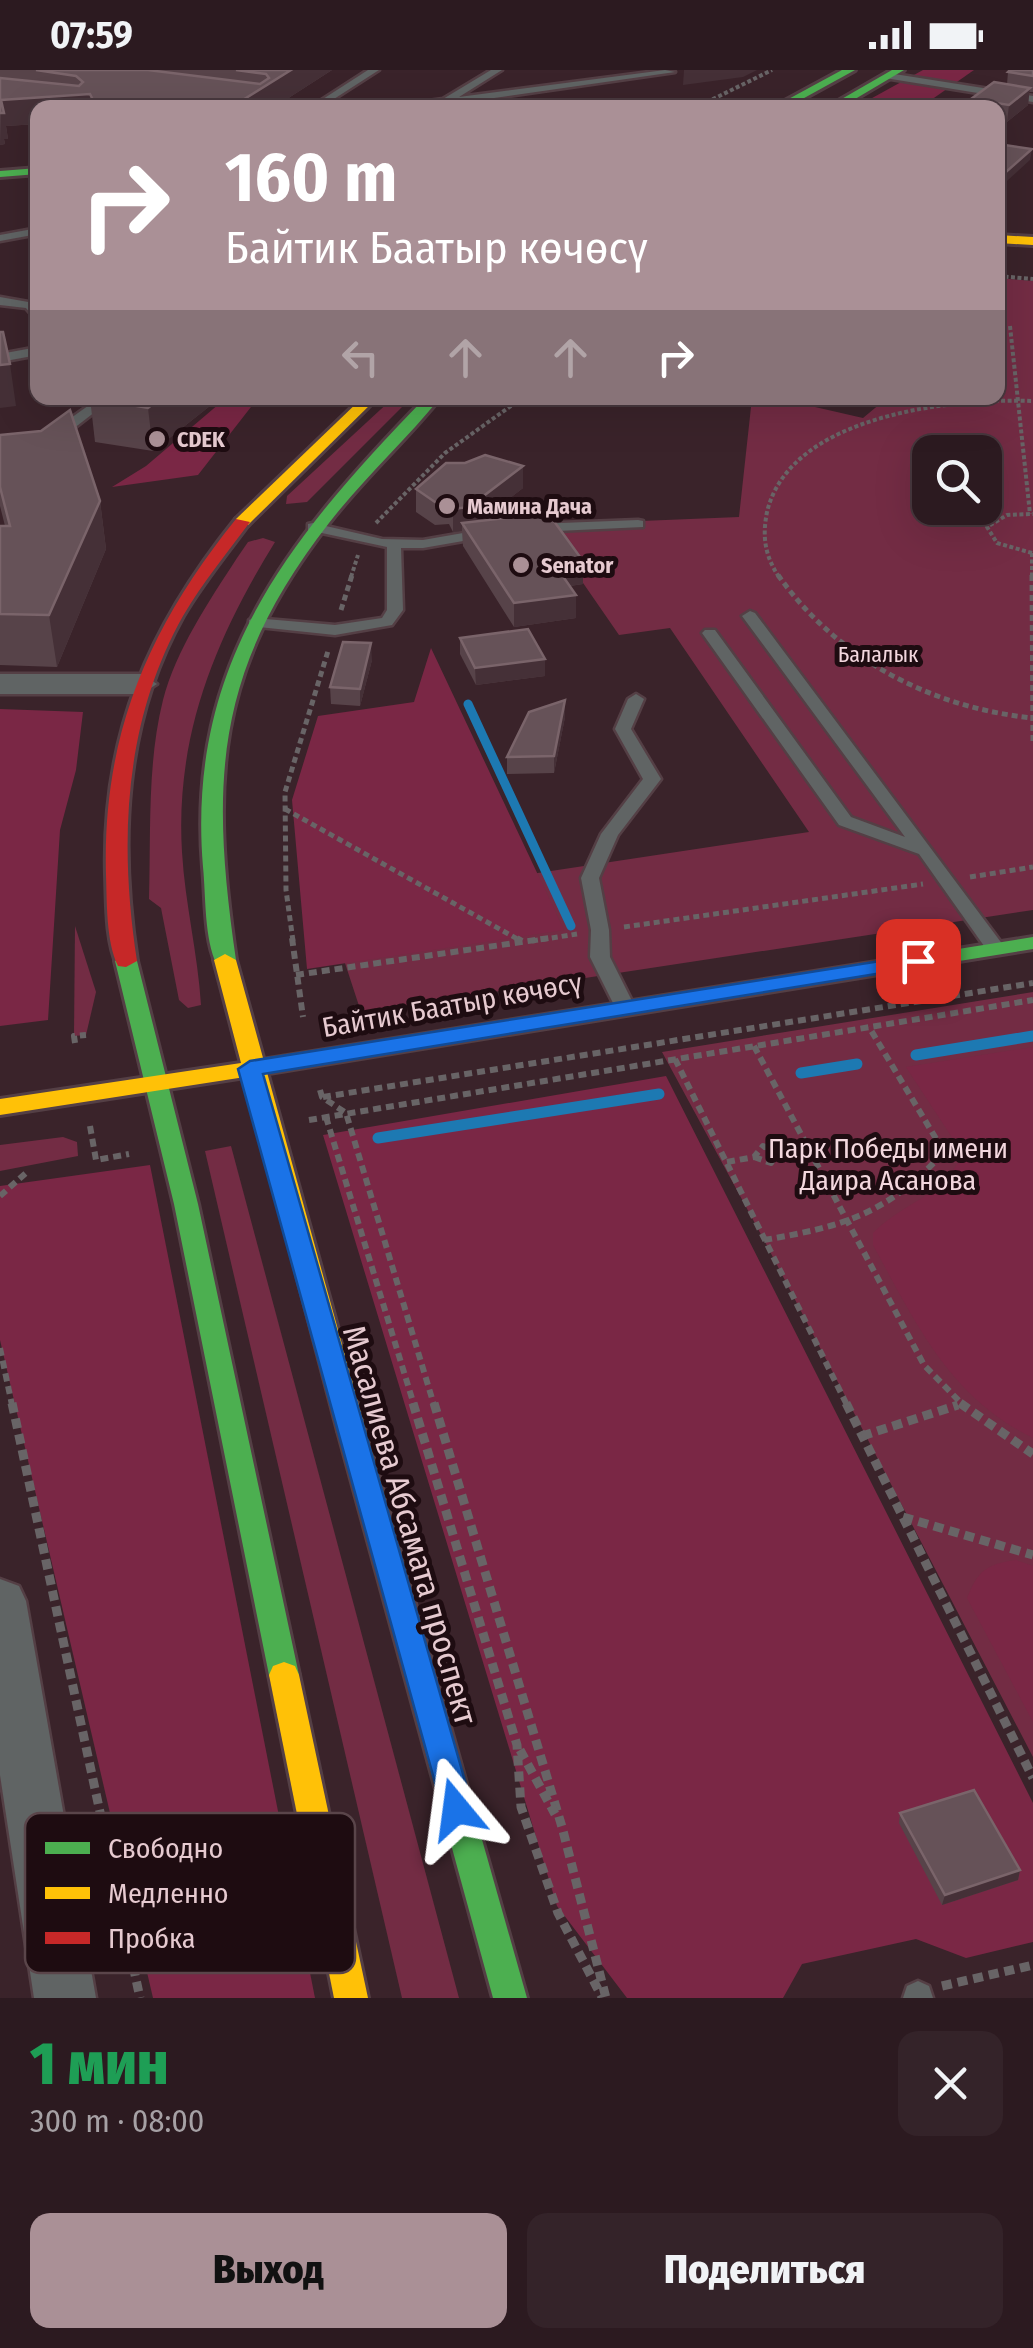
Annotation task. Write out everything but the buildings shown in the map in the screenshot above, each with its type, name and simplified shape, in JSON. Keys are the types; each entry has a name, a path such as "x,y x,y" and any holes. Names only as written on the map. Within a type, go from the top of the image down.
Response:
{"main road":[{"path":"793,100 850,70"},
{"path":"845,100 894,73"},
{"path":"0,174 30,172"},
{"path":"0,189 30,187"},
{"path":"1005,239 1033,241"},
{"path":"313,1813 180,1168 156,1082 115,893 122,763 142,684 181,596 246,515 363,405"},
{"name":"Масалиева Абсамата проспект","path":"426,405 342,490 297,524 254,623 221,714 213,762 212,822 228,985 510,1998"},
{"path":"246,515 297,524"},
{"name":"Байтик Баатыр көчөсү","path":"0,1107 1033,944"},
{"path":"346,1973 351,1998"}],"street":[{"path":"0,684 142,684"},
{"path":"0,1602 35,1813"},
{"path":"61,1973 65,1998"}],"lane":[{"path":"326,100 374,70"},
{"path":"455,100 497,70"},
{"path":"482,100 670,72"},
{"path":"894,73 1033,99"},
{"path":"0,238 30,232"},
{"path":"0,302 30,304"},
{"path":"0,358 30,351"},
{"path":"47,442 97,405"},
{"path":"297,524 394,544 423,544 508,531 638,524"},
{"path":"254,623 335,630 387,622 395,610 394,544"},
{"path":"750,616 996,949"},
{"path":"710,633 845,821 924,850"},
{"path":"625,1007 600,957 600,930 590,878 610,834 652,779 623,728 636,699"}],"path":[{"path":"711,100 772,70"},
{"path":"1005,276 1033,278"},
{"path":"1010,326 1017,399 1027,443 1032,511 997,518 986,532 997,543 1032,552 1033,744"},
{"path":"1005,400 1033,401"},
{"path":"303,1017 286,890 284,792 364,536 445,452 512,405"},
{"path":"958,405 900,411 835,437 794,467 766,508 763,530 771,566 787,588 861,661 888,678 963,708 1031,718"},
{"path":"285,809 523,942"},
{"path":"296,975 1033,867"},
{"path":"322,1097 1033,983"},
{"path":"302,1121 1033,1000"},
{"path":"289,1005 300,1004"},
{"path":"764,1240 850,1225 873,1216 913,1188 944,1152 870,1028"},
{"path":"75,1043 74,1036 86,1035"},
{"path":"754,1046 924,1365 958,1405 984,1426 1033,1454"},
{"path":"675,1059 1033,1778"},
{"path":"318,1081 322,1097 346,1113 562,1827 604,1998"},
{"path":"326,1117 517,1744 562,1827"},
{"path":"89,1120 96,1160 139,1152"},
{"path":"726,1162 754,1157 771,1163 778,1152 808,1148"},
{"path":"0,1196 27,1172"},
{"path":"0,1348 100,1813"},
{"path":"862,1436 958,1405"},
{"path":"902,1516 1033,1554"},
{"path":"517,1744 521,1807 536,1854 558,1914 604,1998"},
{"path":"918,1997 955,1980 1033,1965"},
{"path":"135,1973 140,1998"}],"green space":[{"name":"Балалык","path":"1005,279 1033,281 1033,910 361,1012 326,905 809,832 670,628 619,635 543,525 739,517 751,405 818,405 815,407 863,418 879,405 1005,405"},
{"path":"385,405 404,405 307,502 286,504 287,496"},
{"path":"263,538 275,542 217,652 203,690 185,768 182,852 201,1005 188,1008 179,1000 161,908 149,899 154,749 169,681 194,626 248,542"},
{"path":"75,926 96,992 86,1035 74,1036"},
{"name":"Парк Победы имени Даира Асанова","path":"1033,992 1033,1757 662,1052"},
{"path":"63,1137 77,1142 78,1156 0,1171 0,1145"},
{"path":"231,1146 459,1998 402,1998 205,1151"}],"shaded area":[{"path":"923,70 974,70 931,100 869,100"},
{"path":"218,405 253,405 198,475 112,487 146,466"},
{"path":"431,648 564,930 307,969 292,800 318,716 414,702"},
{"path":"0,709 83,712 76,770 60,830 48,1020 0,1026"},
{"path":"1033,1047 1033,1438 979,1402 938,1355 873,1245 873,1233 944,1181 963,1154 906,1067"},
{"path":"666,1076 1033,1803 1033,1942 966,1958 916,1939 802,1964 783,1998 627,1998 557,1906 323,1135"},
{"path":"150,1165 278,1813 110,1813 0,1340 0,1186"},
{"path":"1016,1560 1033,1566 1033,1722 967,1598 984,1570"},
{"path":"147,1973 310,1973 315,1998 153,1998"}],"waterway":[{"path":"468,704 571,926"},
{"path":"916,1055 1033,1036"},
{"path":"801,1073 857,1064"},
{"path":"378,1138 659,1094"}],"traffic: fast":[{"path":"792,100 850,70"},
{"path":"845,100 899,70"},
{"path":"0,174 30,172"},
{"path":"225,960 213,862 211,788 223,708 241,657 264,609 323,519 426,405"},
{"path":"250,1069 1033,943"},
{"path":"126,961 186,1204 284,1675"},
{"path":"352,1431 510,1998"}],"traffic: slow":[{"path":"1005,239 1033,241"},
{"path":"242,522 363,405"},
{"path":"225,960 352,1431"},
{"path":"0,1107 250,1069"},
{"path":"284,1675 313,1813"},
{"path":"346,1973 351,1998"}],"traffic: jam":[{"path":"126,961 117,901 115,842 120,784 131,727 149,672 173,620 204,569 242,522"}],"place":[{"name":"CDEK","path":"157,439"},
{"name":"Мамина Дача","path":"447,506"},
{"name":"Senator","path":"521,565"}],"route":[{"path":"456,1809 250,1069 918,961"}]}
